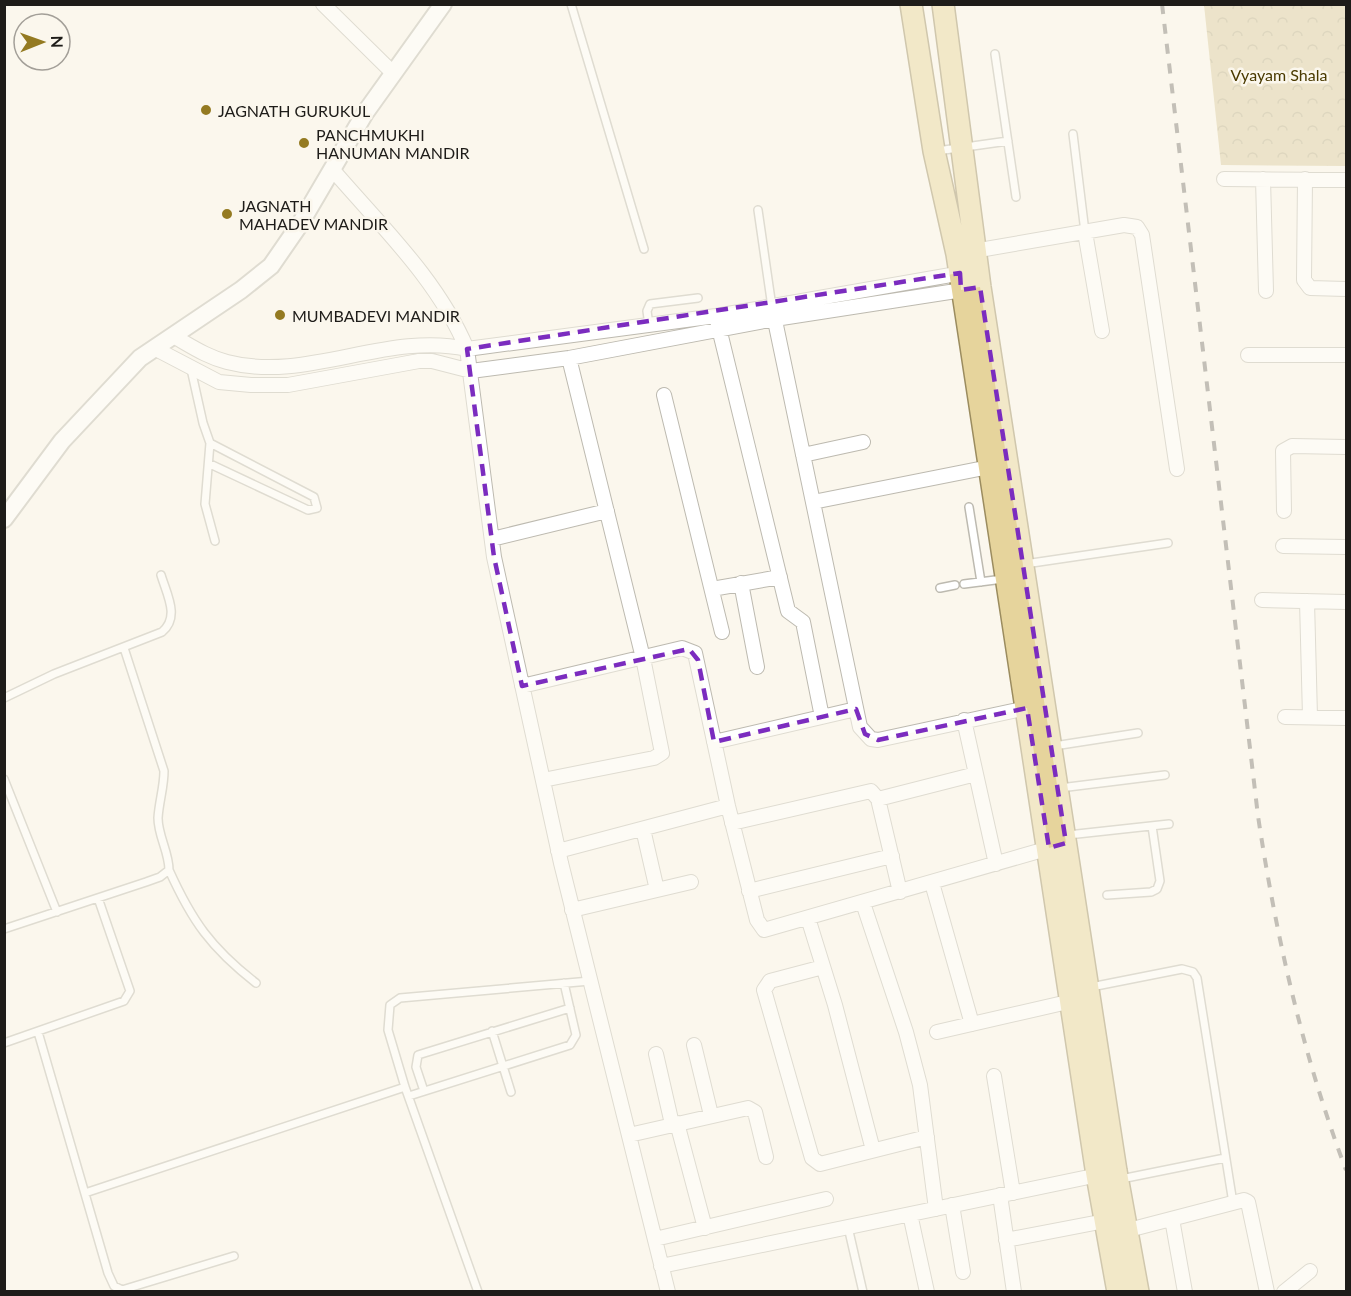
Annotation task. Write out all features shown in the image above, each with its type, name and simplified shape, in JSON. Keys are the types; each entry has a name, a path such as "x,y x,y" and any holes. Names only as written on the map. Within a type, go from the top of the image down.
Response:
{"highway":[{"path":"911,4 934,151 969,271 1012,570 1027,708 1060,842 1088,987 1110,1175 1118,1292"},
{"path":"926,4 945,128 961,148"},
{"path":"943,4 961,148 969,271 989,467 1051,746 1058,789 1072,1001 1110,1175"},
{"path":"1113,1229 1137,1292"}],"street":[{"path":"323,4 393,73"},
{"path":"4,519 62,441 140,358 271,266 300,224 365,113 443,4"},
{"path":"332,169 437,292 455,320 467,350 492,539 522,686 572,910 668,1292"},
{"path":"1224,179 1347,180"},
{"path":"1263,179 1266,291"},
{"path":"1305,180 1304,280 1310,288 1347,289"},
{"path":"154,348 219,382 273,386 419,361 432,361 471,371 569,358 719,330 773,313 969,271 1084,232 1124,225 1137,227 1142,235 1177,469"},
{"path":"1084,232 1102,331"},
{"path":"173,336 210,357 256,366 284,367 417,345 438,344 467,350 716,316 773,313"},
{"path":"773,313 856,710 865,734 879,740 1027,708"},
{"path":"716,316 788,611 803,622 822,717"},
{"path":"1248,355 1347,355"},
{"path":"543,780 660,756 662,749 643,658 569,358"},
{"path":"664,394 722,632"},
{"path":"803,455 863,442"},
{"path":"1284,511 1282,451 1292,446 1347,447"},
{"path":"813,502 989,467"},
{"path":"492,539 607,511"},
{"path":"1283,546 1347,547"},
{"path":"711,589 780,577"},
{"path":"741,583 757,667"},
{"path":"1262,600 1347,602"},
{"path":"1307,601 1310,717"},
{"path":"522,686 682,648 695,653 749,891 757,920 765,930 932,884 1060,842"},
{"path":"714,742 856,710"},
{"path":"1285,717 1347,718"},
{"path":"964,720 996,864"},
{"path":"878,799 976,774"},
{"path":"732,823 861,791 871,791 878,799 900,892"},
{"path":"558,851 728,806"},
{"path":"643,829 657,890"},
{"path":"749,891 892,856"},
{"path":"572,910 691,882"},
{"path":"932,884 972,1024"},
{"path":"862,903 906,1032 920,1085 936,1209"},
{"path":"808,918 873,1150"},
{"path":"823,967 770,981 764,990 812,1158 820,1164 927,1137"},
{"path":"937,1032 1072,1001"},
{"path":"694,1045 711,1115"},
{"path":"656,1054 705,1228"},
{"path":"994,1076 1006,1194 1006,1240 1014,1292"},
{"path":"629,1135 742,1108 755,1112 766,1157"},
{"path":"661,1266 1006,1194 1110,1175"},
{"path":"655,1239 826,1199"},
{"path":"1006,1240 1113,1229 1172,1219 1244,1200 1251,1204 1267,1292"},
{"path":"952,1205 963,1272"},
{"path":"910,1214 927,1292"},
{"path":"1172,1219 1185,1292"},
{"path":"1284,1292 1298,1287 1310,1271"}],"lane":[{"path":"572,4 644,249"},
{"path":"995,54 1016,197"},
{"path":"1073,134 1084,232"},
{"path":"934,151 1008,141"},
{"path":"758,210 773,313"},
{"path":"649,325 646,312 650,304 698,298"},
{"path":"191,369 203,423 210,443 205,504 215,541"},
{"path":"210,443 314,497 317,508 308,510 210,464"},
{"path":"969,507 981,582"},
{"path":"964,584 981,582 1012,570 1168,543"},
{"path":"4,698 54,674 162,632 171,625 173,617 161,575"},
{"path":"940,588 955,585"},
{"path":"123,648 164,771 164,786 158,819 169,859 168,870 184,903 208,941 256,983"},
{"path":"1051,746 1138,733"},
{"path":"1058,789 1165,775"},
{"path":"4,779 57,912"},
{"path":"1060,842 1169,824"},
{"path":"1107,895 1151,892 1157,889 1160,881 1152,826"},
{"path":"4,929 160,878 168,870"},
{"path":"4,1043 110,1008 124,1001 130,991 98,898"},
{"path":"1088,987 1182,969 1193,972 1197,978 1234,1203"},
{"path":"478,1292 405,1087 388,1030 390,1005 400,998 590,981"},
{"path":"409,1096 570,1045 576,1035 564,983"},
{"path":"424,1091 416,1067 418,1055 570,1008"},
{"path":"492,1031 511,1092"},
{"path":"38,1032 108,1273 114,1286 122,1290 234,1256"},
{"path":"85,1193 405,1087"},
{"path":"1110,1175 1225,1158"},
{"path":"848,1227 863,1292"}],"highlighted area":[{"path":"960,273 961,290 980,287 1066,843 1049,848 1027,708 878,740 865,734 856,709 714,742 698,660 689,649 522,686 494,557 467,349"}],"green space":[{"name":"Vyayam Shala","path":"1204,5 1346,5 1346,166 1221,165"}],"railway":[{"path":"1162,4 1265,861 1282,951 1304,1040 1346,1170"}],"place":[{"name":"JAGNATH GURUKUL","path":"206,110"},
{"name":"PANCHMUKHI HANUMAN MANDIR","path":"304,143"},
{"name":"JAGNATH MAHADEV MANDIR","path":"227,214"},
{"name":"MUMBADEVI MANDIR","path":"280,315"}]}
